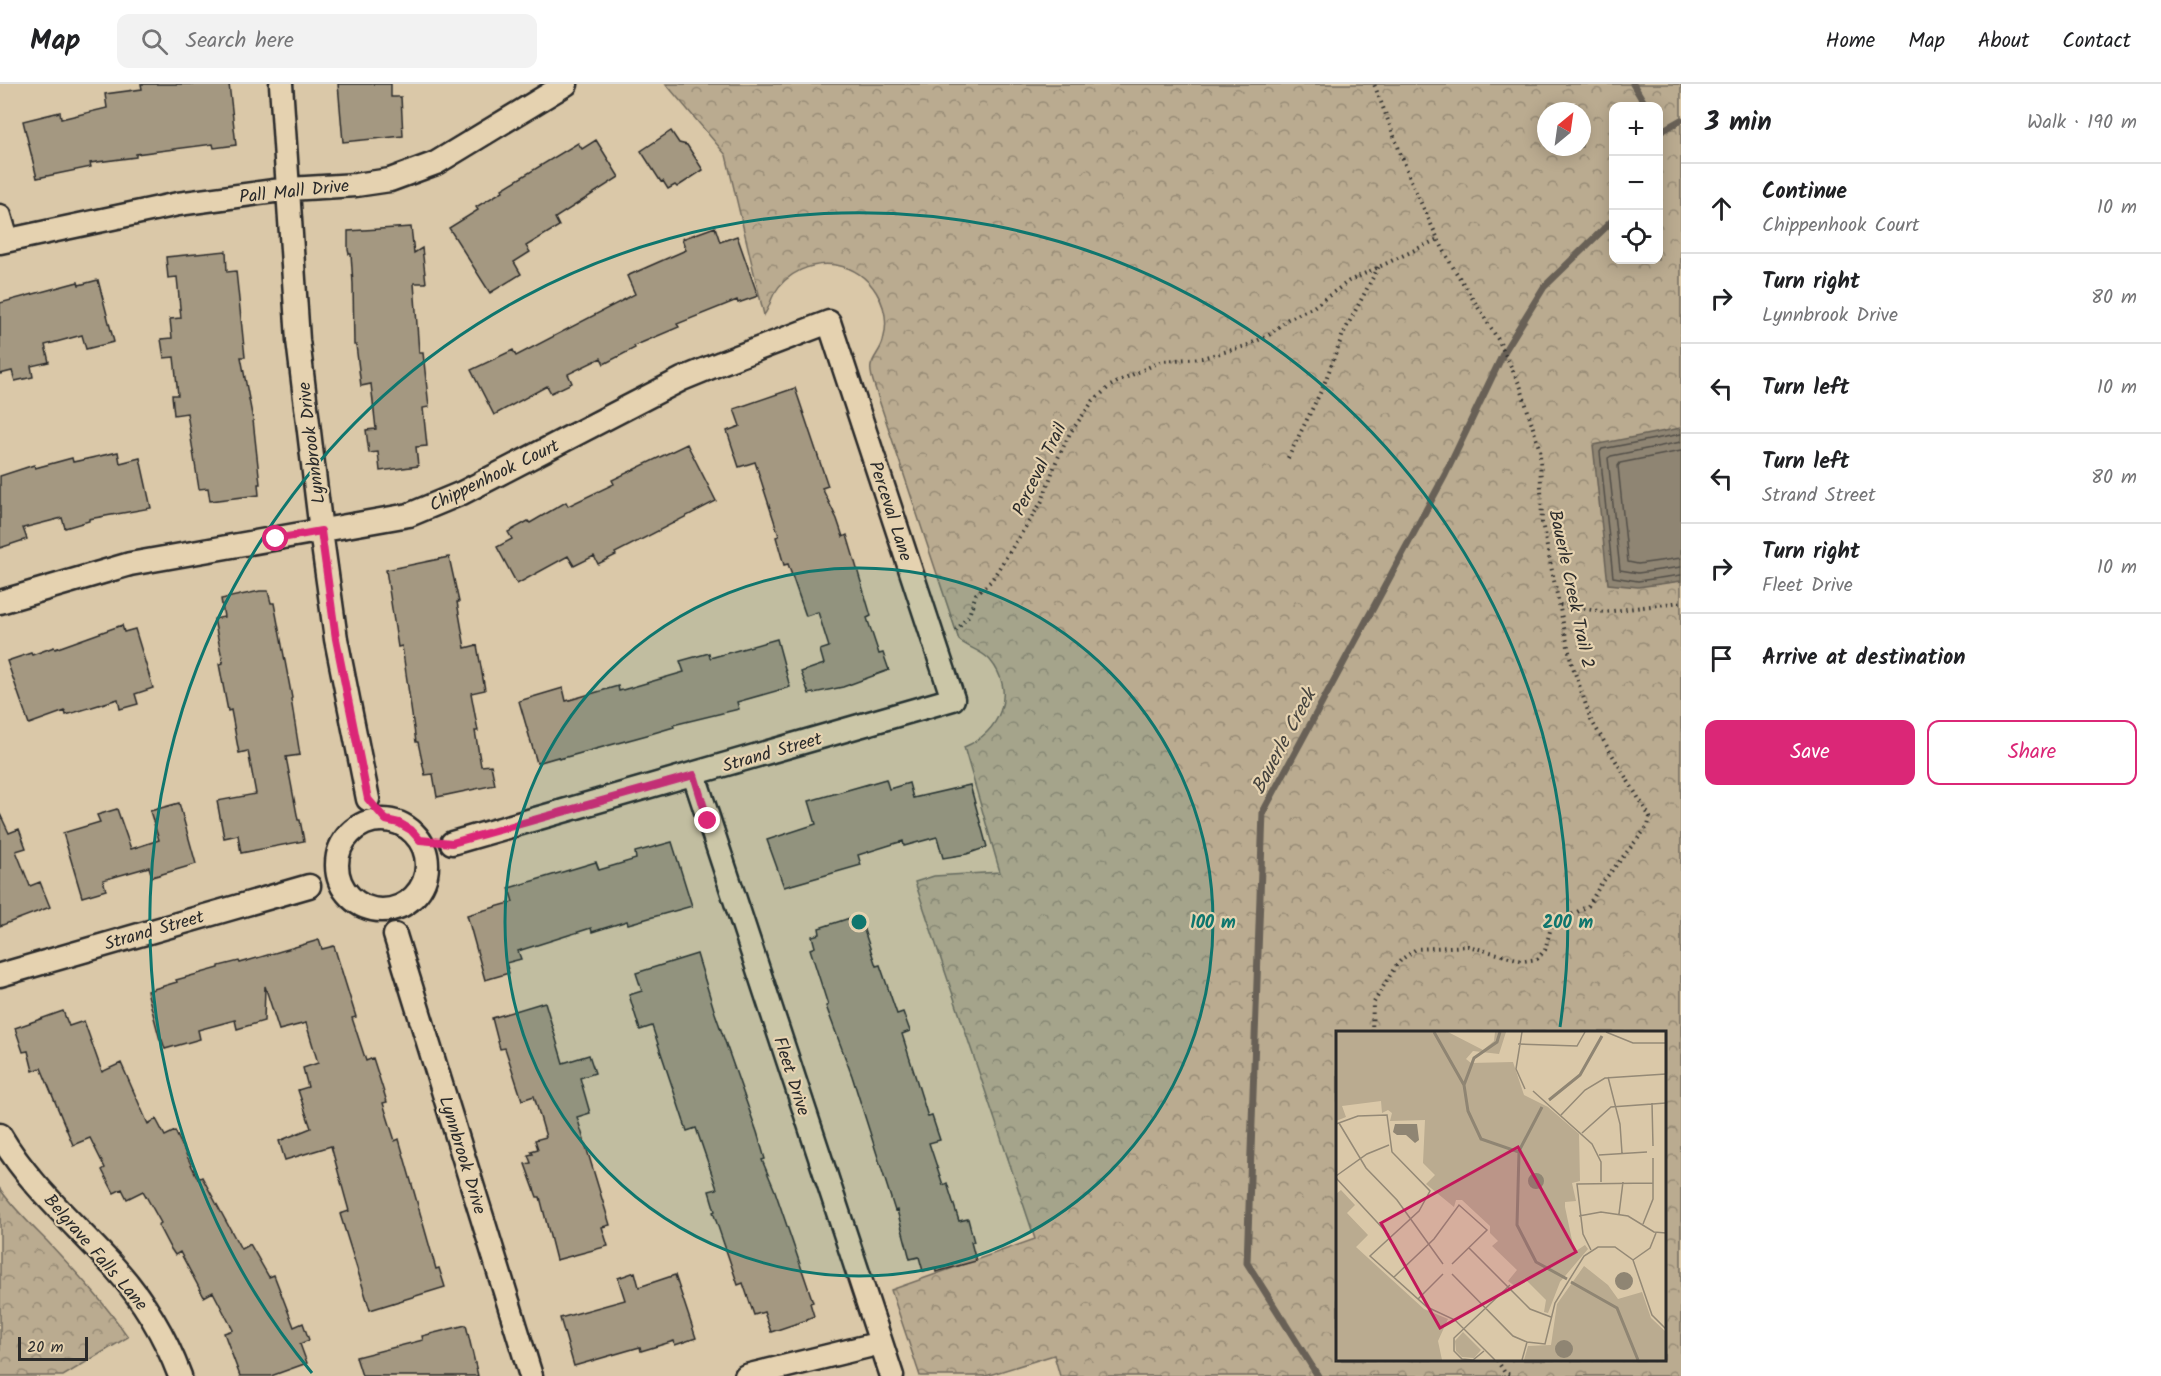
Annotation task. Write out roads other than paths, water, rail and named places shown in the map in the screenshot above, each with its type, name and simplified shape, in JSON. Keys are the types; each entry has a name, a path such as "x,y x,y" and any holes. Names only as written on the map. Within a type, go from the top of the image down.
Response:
{"street":[{"name":"Lynnbrook Drive","path":"281,84 298,340 336,639 368,799 386,820"},
{"name":"Pall Mall Drive","path":"3,241 131,213 289,189 356,185 390,180 446,158 566,84"},
{"path":"0,216 3,241"},
{"name":"Chippenhook Court","path":"0,602 130,564 409,515 435,506 682,379 829,322"},
{"name":"Perceval Lane","path":"829,322 953,699"},
{"name":"Strand Street","path":"420,840 452,843 953,699"},
{"name":"Fleet Drive","path":"694,775 892,1376"},
{"name":"Lynnbrook Drive","path":"359,826 368,799"},
{"path":"386,820 399,823 411,830 420,840 426,852 428,866 425,881 418,894 406,904 393,909 373,909 353,900 344,890 338,877 336,863 339,848 347,835 359,826 373,821 386,820"},
{"name":"Strand Street","path":"428,866 452,843"},
{"name":"Strand Street","path":"309,886 336,863"},
{"name":"Strand Street","path":"0,975 309,886 344,890"},
{"path":"396,935 406,904"},
{"name":"Lynnbrook Drive","path":"373,909 396,935 531,1376"},
{"name":"Belgrave Falls Lane","path":"0,1135 22,1169 137,1295 165,1340 180,1376"},
{"path":"747,1376 881,1343"}],"water":[{"path":"1681,428 1681,581 1638,587 1608,584 1593,445"}],"waterway":[{"name":"Bauerle Creek","path":"1633,84 1644,102"},
{"path":"1663,130 1681,120"},
{"name":"Bauerle Creek","path":"1318,1376 1247,1263 1263,812 1445,475 1504,352 1544,287 1609,224"}]}
